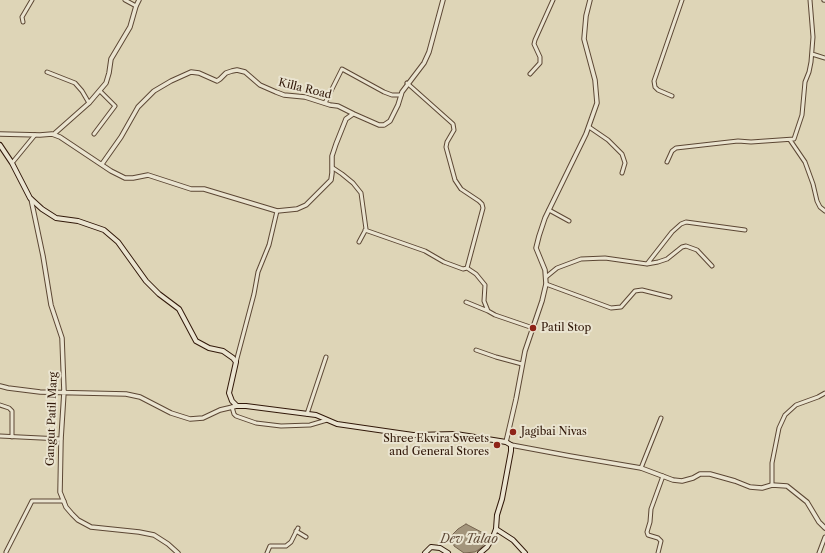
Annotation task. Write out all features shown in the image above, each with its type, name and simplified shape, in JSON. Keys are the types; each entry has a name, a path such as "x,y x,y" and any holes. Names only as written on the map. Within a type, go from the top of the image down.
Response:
{"main road":[{"name":"Gangut Patil Marg","path":"0,145 12,163 30,198"},
{"path":"30,198 42,209 56,218 78,221 104,230 118,242 146,281 159,294 179,309 196,341 209,348 228,354 236,362 229,393 235,407 246,406 316,414 337,424 412,435 422,433 456,434 506,442 511,445 502,499 497,515 496,529 487,547 480,553"},
{"path":"496,529 513,540 525,553"},
{"path":"425,553 431,547 440,548 448,553"}],"street":[{"path":"23,22 22,17 32,0"},
{"path":"125,0 136,6"},
{"path":"54,134 89,103 106,83 110,73 111,59 130,26 136,6 140,0"},
{"path":"325,104 342,69 384,92 392,95 401,95 407,83 424,63 429,52 443,0"},
{"path":"530,74 540,63 540,57 534,44 553,0"},
{"path":"506,442 516,400 522,364 546,284 545,270 536,248 544,218 589,127 597,103 595,80 584,39 586,16 590,0"},
{"path":"672,96 658,90 655,87 654,81 682,0"},
{"path":"667,162 672,151 676,148 738,141 751,142 794,139 802,115 805,82 809,72 812,54 813,37 810,0"},
{"path":"812,54 825,58"},
{"name":"Killa Road","path":"102,164 121,137 138,107 154,91 187,72 199,73 216,81 226,73 237,70 245,72 260,85 276,92 284,95 305,97 325,104 338,106 379,125 384,125 390,121 401,95"},
{"path":"47,72 75,83 89,103"},
{"path":"407,83 453,124 454,130 447,142 446,147 455,180 461,189 479,200 482,204 483,208 467,268"},
{"path":"94,134 115,106 100,91"},
{"path":"0,134 54,134 125,178 148,175 191,189 204,188 277,211 297,209 306,205 330,180 332,156 336,144 346,119 353,114"},
{"path":"589,127 608,140 622,154 625,163 622,174"},
{"path":"12,163 35,135"},
{"path":"790,140 805,162 817,201 820,207 825,211"},
{"path":"332,168 353,183 361,193 366,229 360,242"},
{"name":"Gangut Patil Marg","path":"30,198 43,256 51,305 62,338 64,392 60,492 66,507 78,520 91,527 125,530 154,535 178,553"},
{"path":"549,210 569,222"},
{"path":"236,362 254,294 258,272 269,245 277,211"},
{"path":"647,264 672,232 686,222 745,230"},
{"path":"365,230 425,251 444,262 467,268 476,274 485,285 484,302 488,311"},
{"path":"546,277 557,268 581,258 605,258 647,264 667,259 682,247 686,246 697,250 712,266"},
{"path":"546,284 612,308 621,307 635,290 642,290 670,297"},
{"path":"466,302 495,315 532,328"},
{"path":"476,350 522,364"},
{"path":"307,414 326,358"},
{"path":"0,386 27,391 126,394 140,397 171,413 190,419 203,418 220,410 235,407 234,414 236,416 256,423 281,426 310,425 327,420"},
{"path":"772,485 772,463 779,428 785,416 796,405 818,398 825,393"},
{"path":"0,405 9,408 12,411 12,437"},
{"path":"641,468 661,418"},
{"path":"0,436 61,439"},
{"path":"511,445 576,458 641,468 682,481 700,474 710,474 750,487 762,488 772,485 787,486 806,502 819,522 825,528"},
{"path":"658,553 661,541 658,538 648,535 647,532 650,522 651,509 663,476"},
{"path":"6,552 32,501 64,501"},
{"path":"267,553 270,546 286,546 291,542 298,528"},
{"path":"296,531 306,537"},
{"path":"819,553 825,537"}],"water":[{"name":"Dev Talao","path":"466,524 487,535 485,543 475,552 464,553 454,546 452,535"}],"place":[{"name":"Patil Stop","path":"533,328"},
{"name":"Jagibai Nivas","path":"513,432"},
{"name":"Shree Ekvira Sweets and General Stores","path":"497,445"}]}
